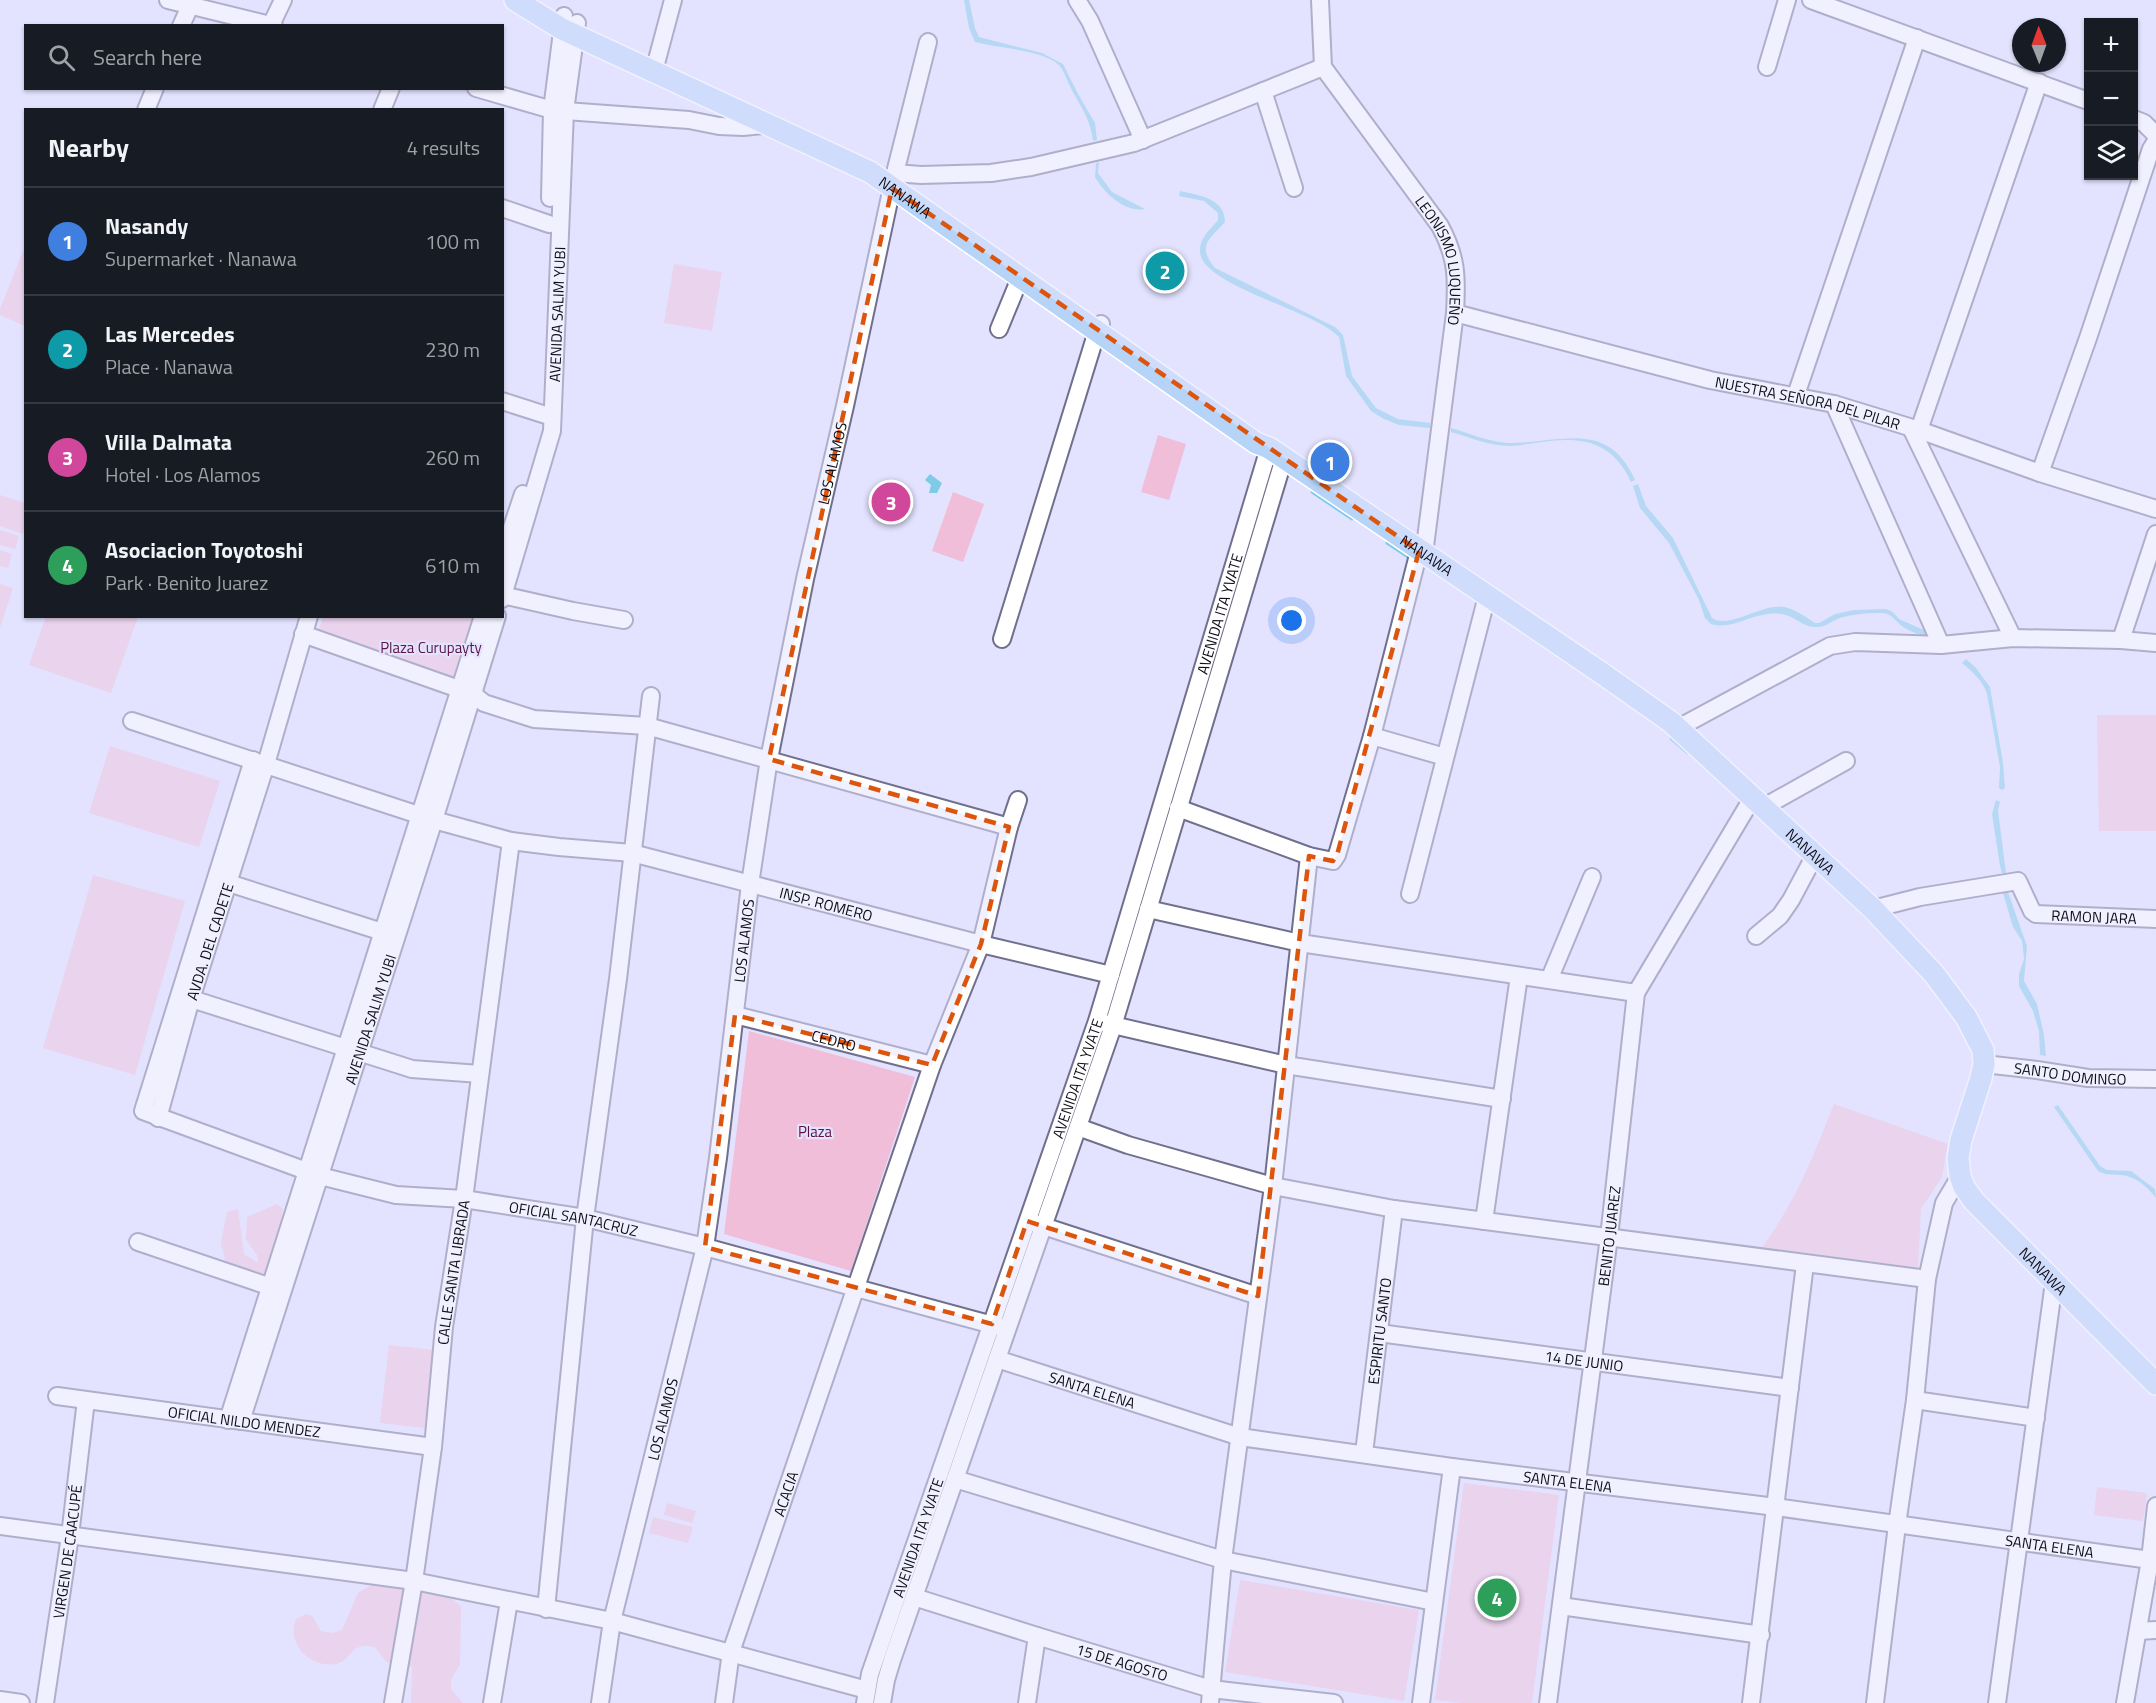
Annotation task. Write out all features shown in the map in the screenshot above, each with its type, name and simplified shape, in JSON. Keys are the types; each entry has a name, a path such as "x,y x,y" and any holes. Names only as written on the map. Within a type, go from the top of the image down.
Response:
{"main road":[{"name":"NANAWA","path":"515,0 655,67 873,164 1020,278 1099,328"},
{"name":"NANAWA","path":"538,0 569,26"},
{"name":"NANAWA","path":"655,67 764,125 870,172 894,180 1099,328 1260,437 1272,450 1600,672 1677,728 1873,909 1934,974 1966,1017 1983,1050 1984,1064 1961,1140 1958,1158 1964,1187 1974,1201 2156,1384"}],"street":[{"path":"168,0 269,24"},
{"path":"273,24 283,0"},
{"path":"655,67 673,0"},
{"path":"1077,0 1090,21 1143,140"},
{"path":"894,180 921,175 991,173 1031,167 1143,140 1323,67 1320,0"},
{"path":"1767,68 1788,0"},
{"path":"1812,0 2084,99"},
{"path":"182,24 190,6"},
{"name":"AVENIDA SALIM YUBI","path":"504,594 549,444 547,415 549,224 558,111 569,26"},
{"path":"1796,395 1917,38"},
{"name":"LOS ALAMOS","path":"600,1703 612,1621 705,1247 718,1158 750,884 769,759 805,579 894,180 928,42"},
{"name":"LEONISMO LUQUEÑO","path":"1309,856 1333,861 1337,855 1422,553 1455,314 1457,277 1448,240 1323,67"},
{"path":"2013,638 1915,429 2039,82"},
{"path":"147,108 153,90"},
{"path":"383,108 390,90"},
{"path":"483,90 558,111 689,120 719,126 764,125"},
{"path":"1263,91 1294,188"},
{"path":"689,120 717,114 721,109 718,102"},
{"name":"AVENIDA SALIM YUBI","path":"504,551 547,415 558,111"},
{"path":"2138,121 2144,123 2156,135"},
{"path":"2040,473 2151,149 2156,141"},
{"path":"504,209 549,224"},
{"path":"999,329 1020,278"},
{"name":"NUESTRA SEÑORA DEL PILAR","path":"1455,314 1710,380 1834,404 2156,509"},
{"path":"1002,639 1099,328"},
{"path":"504,402 547,415"},
{"path":"1834,404 1941,645"},
{"name":"AVENIDA ITA YVATE","path":"1035,1223 1078,1126 1105,1024 1111,975 1163,831 1272,450"},
{"path":"2121,640 2156,534"},
{"path":"1410,894 1486,596"},
{"path":"504,597 624,620"},
{"name":"AVDA. DEL CADETE","path":"150,1114 221,881 308,618"},
{"name":"AVENIDA SALIM YUBI","path":"468,697 483,618"},
{"name":"AVENIDA SALIM YUBI","path":"234,1420 427,817 496,618"},
{"path":"1677,728 1830,646 1855,642 1941,645 2013,638 2156,643"},
{"path":"301,639 534,718 647,726 1009,827"},
{"name":"AVENIDA ITA YVATE","path":"882,1703 886,1680 884,1658 1105,1024 1148,909 1163,831 1178,808 1218,645"},
{"path":"546,1609 585,1218 618,979 651,696"},
{"name":"INSP. ROMERO","path":"132,721 427,817 511,841 632,853 981,944 1111,975"},
{"path":"1371,736 1445,757"},
{"path":"1758,802 1846,761"},
{"name":"ACACIA","path":"724,1703 732,1652 932,1065 981,944 1009,827 1018,800"},
{"name":"BENITO JUAREZ","path":"1548,1703 1609,1238 1636,993 1758,802"},
{"path":"1178,808 1309,856 1273,1186 1223,1560 1210,1696"},
{"name":"CALLE SANTA LIBRADA","path":"393,1703 414,1581 433,1447 444,1327 464,1199 511,841"},
{"path":"1756,936 1780,916 1815,855"},
{"path":"1549,980 1592,877"},
{"path":"221,881 390,934"},
{"name":"RAMON JARA","path":"1873,909 1920,897 2018,881 2036,914 2156,919"},
{"path":"1148,909 1300,943 1636,993"},
{"path":"1484,1221 1519,976"},
{"path":"185,997 352,1052 412,1069 480,1074"},
{"name":"CEDRO","path":"735,1014 932,1065"},
{"path":"1105,1024 1286,1065 1502,1099"},
{"name":"SANTO DOMINGO","path":"1984,1064 2088,1078 2156,1079"},
{"name":"OFICIAL SANTACRUZ","path":"150,1114 314,1174 396,1195 464,1199 585,1218 857,1287 999,1327"},
{"path":"1078,1126 1128,1145 1273,1186 1394,1209 1927,1280"},
{"path":"1875,1703 1915,1400 1927,1280 1944,1203 1960,1176"},
{"name":"ESPIRITU SANTO","path":"1364,1454 1394,1209"},
{"path":"1035,1223 1258,1296"},
{"path":"138,1242 277,1289"},
{"path":"1751,1703 1804,1264"},
{"path":"1997,1703 2054,1282"},
{"name":"AVENIDA ITA YVATE","path":"866,1696 914,1597 955,1479 964,1427 997,1359 999,1327"},
{"name":"14 DE JUNIO","path":"1379,1333 1790,1388"},
{"name":"SANTA ELENA","path":"997,1359 1240,1437 1452,1467 1776,1507 2150,1560"},
{"name":"OFICIAL NILDO MENDEZ","path":"57,1396 433,1447"},
{"name":"VIRGEN DE CAACUPÉ","path":"45,1703 70,1536 86,1400"},
{"path":"1915,1400 2036,1418"},
{"path":"1421,1703 1452,1467"},
{"path":"955,1479 1223,1560 1434,1602"},
{"path":"2125,1703 2150,1560 2156,1506"},
{"path":"0,1526 414,1581 612,1621 732,1652 866,1696"},
{"name":"15 DE AGOSTO","path":"914,1597 1037,1636 1210,1696 1334,1703"},
{"path":"492,1703 509,1601"},
{"path":"1561,1606 1761,1635"},
{"path":"2138,1631 2156,1630"},
{"path":"1027,1703 1037,1636"},
{"path":"0,1700 21,1703"}],"highlighted area":[{"path":"892,188 1419,551 1337,855 1333,861 1309,856 1258,1296 1027,1221 992,1324 705,1247 735,1015 932,1065 981,944 1009,827 769,759"}],"green space":[{"path":"24,249 24,326 0,315 0,309"},
{"path":"674,264 722,272 712,331 664,323"},
{"path":"1158,435 1186,444 1169,500 1141,492"},
{"path":"953,492 984,504 963,562 932,551"},
{"path":"0,495 24,503 23,534 0,526"},
{"path":"0,530 19,536 15,549 0,545"},
{"path":"0,550 12,554 8,568 0,566"},
{"path":"0,584 13,588 0,628"},
{"path":"45,618 138,618 111,693 29,665"},
{"name":"Plaza Curupayty","path":"323,618 476,618 453,688 317,635"},
{"path":"2097,715 2156,715 2156,831 2099,831"},
{"path":"110,746 220,781 199,847 89,813"},
{"path":"93,875 185,901 135,1075 43,1048"},
{"name":"Plaza","path":"749,1031 915,1077 851,1271 724,1234"},
{"path":"1834,1104 1948,1144 1942,1177 1921,1209 1918,1268 1762,1247 1794,1196"},
{"path":"277,1204 283,1209 275,1264 268,1277 228,1271 221,1243 227,1212 238,1209 244,1254 258,1263 257,1255 246,1240 247,1217"},
{"path":"389,1345 434,1350 425,1428 380,1423"},
{"path":"1464,1483 1559,1495 1532,1703 1461,1703 1435,1700"},
{"path":"2097,1487 2147,1493 2143,1521 2094,1515"},
{"path":"667,1503 696,1511 692,1523 664,1515"},
{"path":"653,1517 693,1527 688,1543 649,1533"},
{"path":"384,1577 414,1581 454,1600 461,1607 460,1664 451,1680 451,1689 463,1703 411,1703 412,1667 386,1662 375,1647 359,1647 343,1661 331,1665 312,1660 301,1651 295,1639 296,1619 306,1614 312,1616 321,1631 332,1633 342,1630 358,1593"},
{"path":"1240,1580 1419,1610 1404,1701 1225,1672"}],"water":[{"path":"964,0 969,0 979,37 1042,53 1063,64 1095,123 1097,140 1093,141 1086,116 1059,65 1043,56 975,42 969,28"},
{"path":"1099,162 1098,173 1112,192 1145,209 1123,205 1104,189 1095,177 1096,163"},
{"path":"1180,191 1209,199 1216,203 1224,214 1225,222 1210,238 1206,248 1206,254 1215,268 1335,327 1343,335 1352,376 1376,408 1398,419 1430,423 1430,428 1399,425 1371,411 1346,376 1339,337 1307,317 1238,287 1219,276 1206,264 1200,252 1201,242 1218,220 1218,213 1204,201 1179,196"},
{"path":"1451,428 1503,443 1565,439 1597,441 1611,448 1624,461 1635,480 1631,482 1624,469 1605,450 1583,441 1557,440 1502,446 1451,432"},
{"path":"930,474 942,483 937,493 929,493 931,485 925,480"},
{"path":"1638,484 1646,506 1673,538 1712,618 1727,621 1767,608 1785,607 1819,623 1835,614 1854,610 1886,609 1893,612 1899,619 1926,631 1929,637 1903,627 1885,613 1845,617 1819,627 1809,626 1777,614 1761,615 1733,624 1711,624 1705,618 1699,600 1669,543 1640,508 1633,486"},
{"path":"1966,659 1990,687 2003,763 2005,788 2002,790 1999,788 2000,767 1987,694 1980,681 1962,663"},
{"path":"1996,800 2000,802 1998,810 2006,873 2002,873 2000,866 1992,814"},
{"path":"2008,892 2027,946 2024,981 2037,1004 2046,1056 2040,1055 2039,1031 2033,1011 2019,986 2019,974 2024,959 2022,941 2013,927 2003,893"},
{"path":"2058,1105 2100,1166 2107,1170 2131,1171 2155,1189 2156,1198 2145,1186 2131,1177 2098,1171 2054,1107"}],"waterway":[{"path":"1312,492 1352,519"},
{"path":"1387,543 1411,559"},
{"path":"1671,739 1688,753"}],"place":[{"name":"Las Mercedes","path":"1165,271"},
{"name":"Nasandy","path":"1330,462"},
{"name":"Villa Dalmata","path":"891,502"},
{"name":"Asociacion Toyotoshi","path":"1497,1598"}]}
